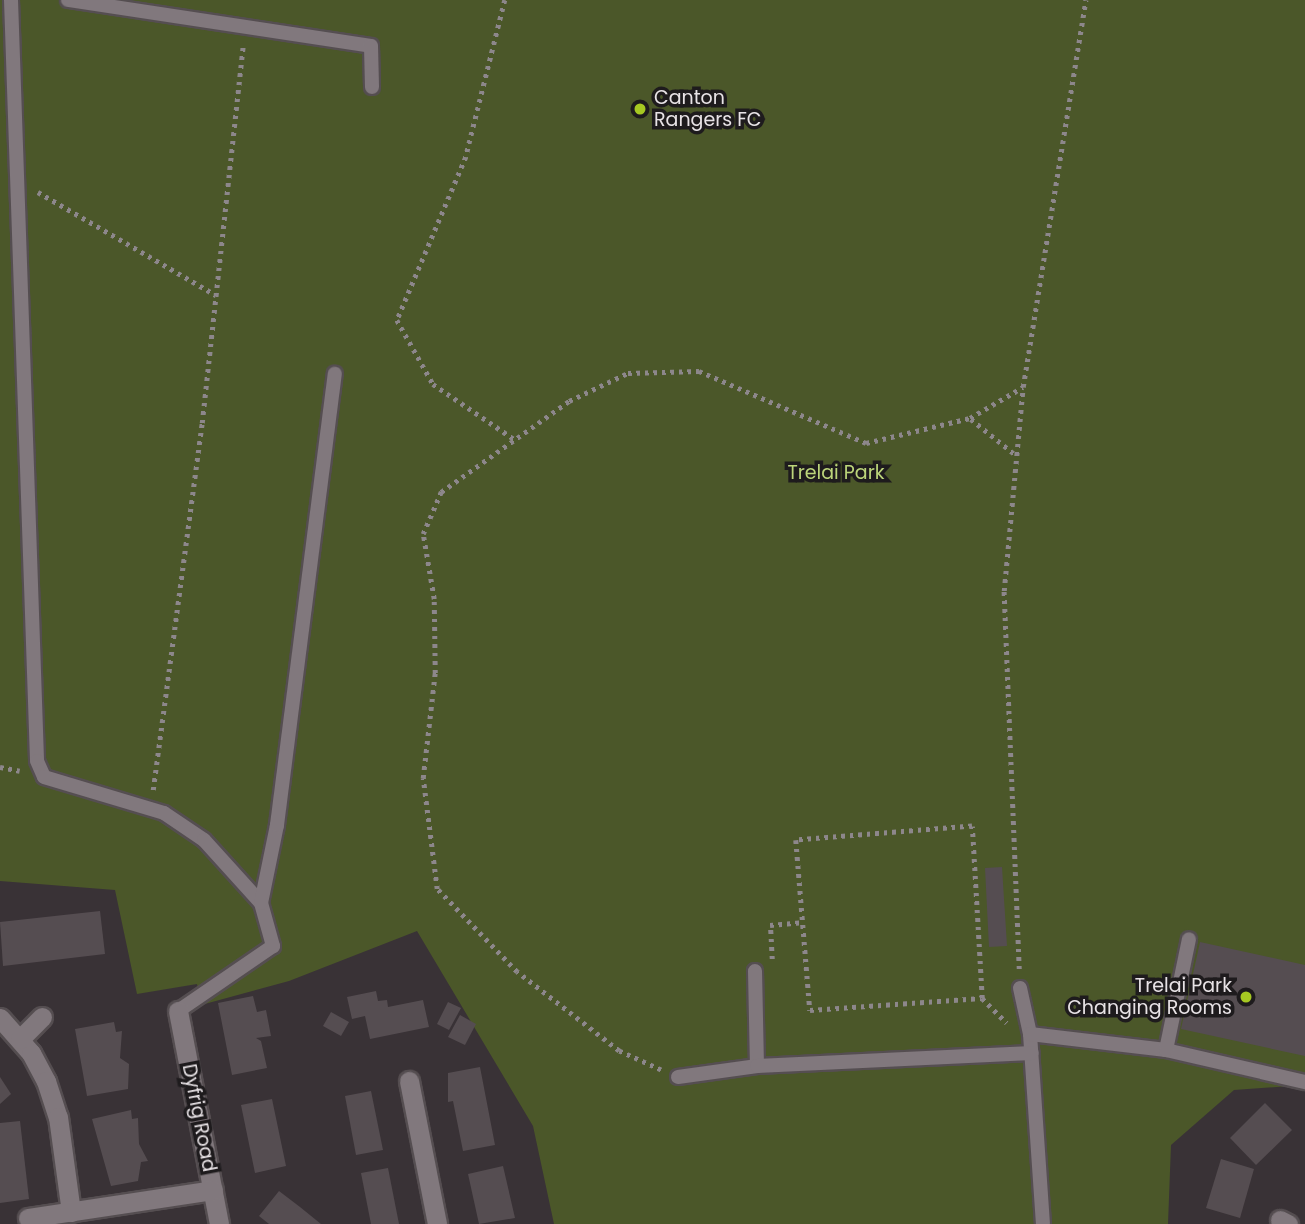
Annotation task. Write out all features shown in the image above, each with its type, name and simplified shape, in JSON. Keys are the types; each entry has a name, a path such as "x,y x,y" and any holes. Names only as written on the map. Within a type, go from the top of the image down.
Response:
{"street":[{"name":"Dyfrig Road","path":"178,1011 219,1224"},
{"path":"20,1039 43,1017"},
{"path":"0,1018 20,1039 52,1099 71,1212"},
{"path":"409,1081 437,1224"},
{"path":"28,1218 213,1190"}],"lane":[{"path":"11,0 37,761 44,777 151,808 204,840 261,903 273,946 178,1011"},
{"path":"68,0 371,46 372,87"},
{"path":"261,903 277,825 335,374"},
{"path":"1166,1050 1189,939"},
{"path":"755,971 757,1066"},
{"path":"1020,988 1032,1053 1043,1224"},
{"path":"1030,1034 1166,1050 1305,1082"},
{"path":"678,1077 757,1066 1032,1053"}],"path":[{"path":"505,0 466,157 397,320 432,384 514,439"},
{"path":"1020,988 1004,591 1023,387 1086,0"},
{"path":"151,808 216,295 245,27"},
{"path":"18,180 216,295"},
{"path":"678,1077 619,1051 517,972 437,889 423,778 435,673 433,598 423,534 441,492 569,401 628,373 699,371 866,443 970,418 1023,387"},
{"path":"970,418 1017,456"},
{"path":"982,998 810,1010 796,839 972,826 982,998 1032,1053"},
{"path":"755,971 773,968 770,925 802,922"}],"green space":[{"name":"Trelai Park","path":"0,0 1305,0 1305,1085 1234,1090 1171,1145 1168,1224 554,1224 533,1126 417,931 289,981 201,1005 197,984 137,994 115,890 0,881"}],"building":[{"path":"1002,867 1007,946 989,947 985,868"},
{"path":"100,911 105,954 3,966 0,922"},
{"name":"Trelai Park Changing Rooms","path":"1200,942 1305,965 1305,1056 1181,1029"},
{"path":"376,991 378,1001 387,1000 388,1007 423,1000 429,1027 370,1039 365,1016 352,1019 347,997"},
{"path":"253,996 257,1012 266,1010 271,1036 256,1038 261,1041 267,1068 232,1075 218,1003"},
{"path":"448,1002 461,1008 449,1030 437,1024"},
{"path":"331,1012 349,1022 341,1036 323,1026"},
{"path":"460,1015 476,1024 465,1045 448,1037"},
{"path":"114,1022 116,1032 122,1031 120,1058 129,1064 128,1089 87,1096 75,1029"},
{"path":"480,1067 495,1145 463,1151 453,1101 448,1102 448,1073"},
{"path":"0,1077 11,1094 0,1104"},
{"path":"371,1091 383,1150 356,1155 345,1096"},
{"path":"272,1099 286,1166 255,1173 241,1105"},
{"path":"1265,1103 1292,1130 1256,1165 1230,1138"},
{"path":"131,1110 132,1119 138,1118 139,1144 148,1161 141,1162 138,1181 111,1186 92,1119"},
{"path":"20,1121 29,1199 0,1203 0,1123"},
{"path":"1221,1159 1254,1169 1240,1218 1206,1208"},
{"path":"503,1166 515,1218 479,1224 468,1174"},
{"path":"388,1168 399,1224 371,1224 361,1173"},
{"path":"279,1191 321,1224 269,1224 259,1216"}],"place":[{"name":"Canton Rangers FC","path":"640,109"},
{"name":"Trelai Park Changing Rooms","path":"1246,997"}]}
